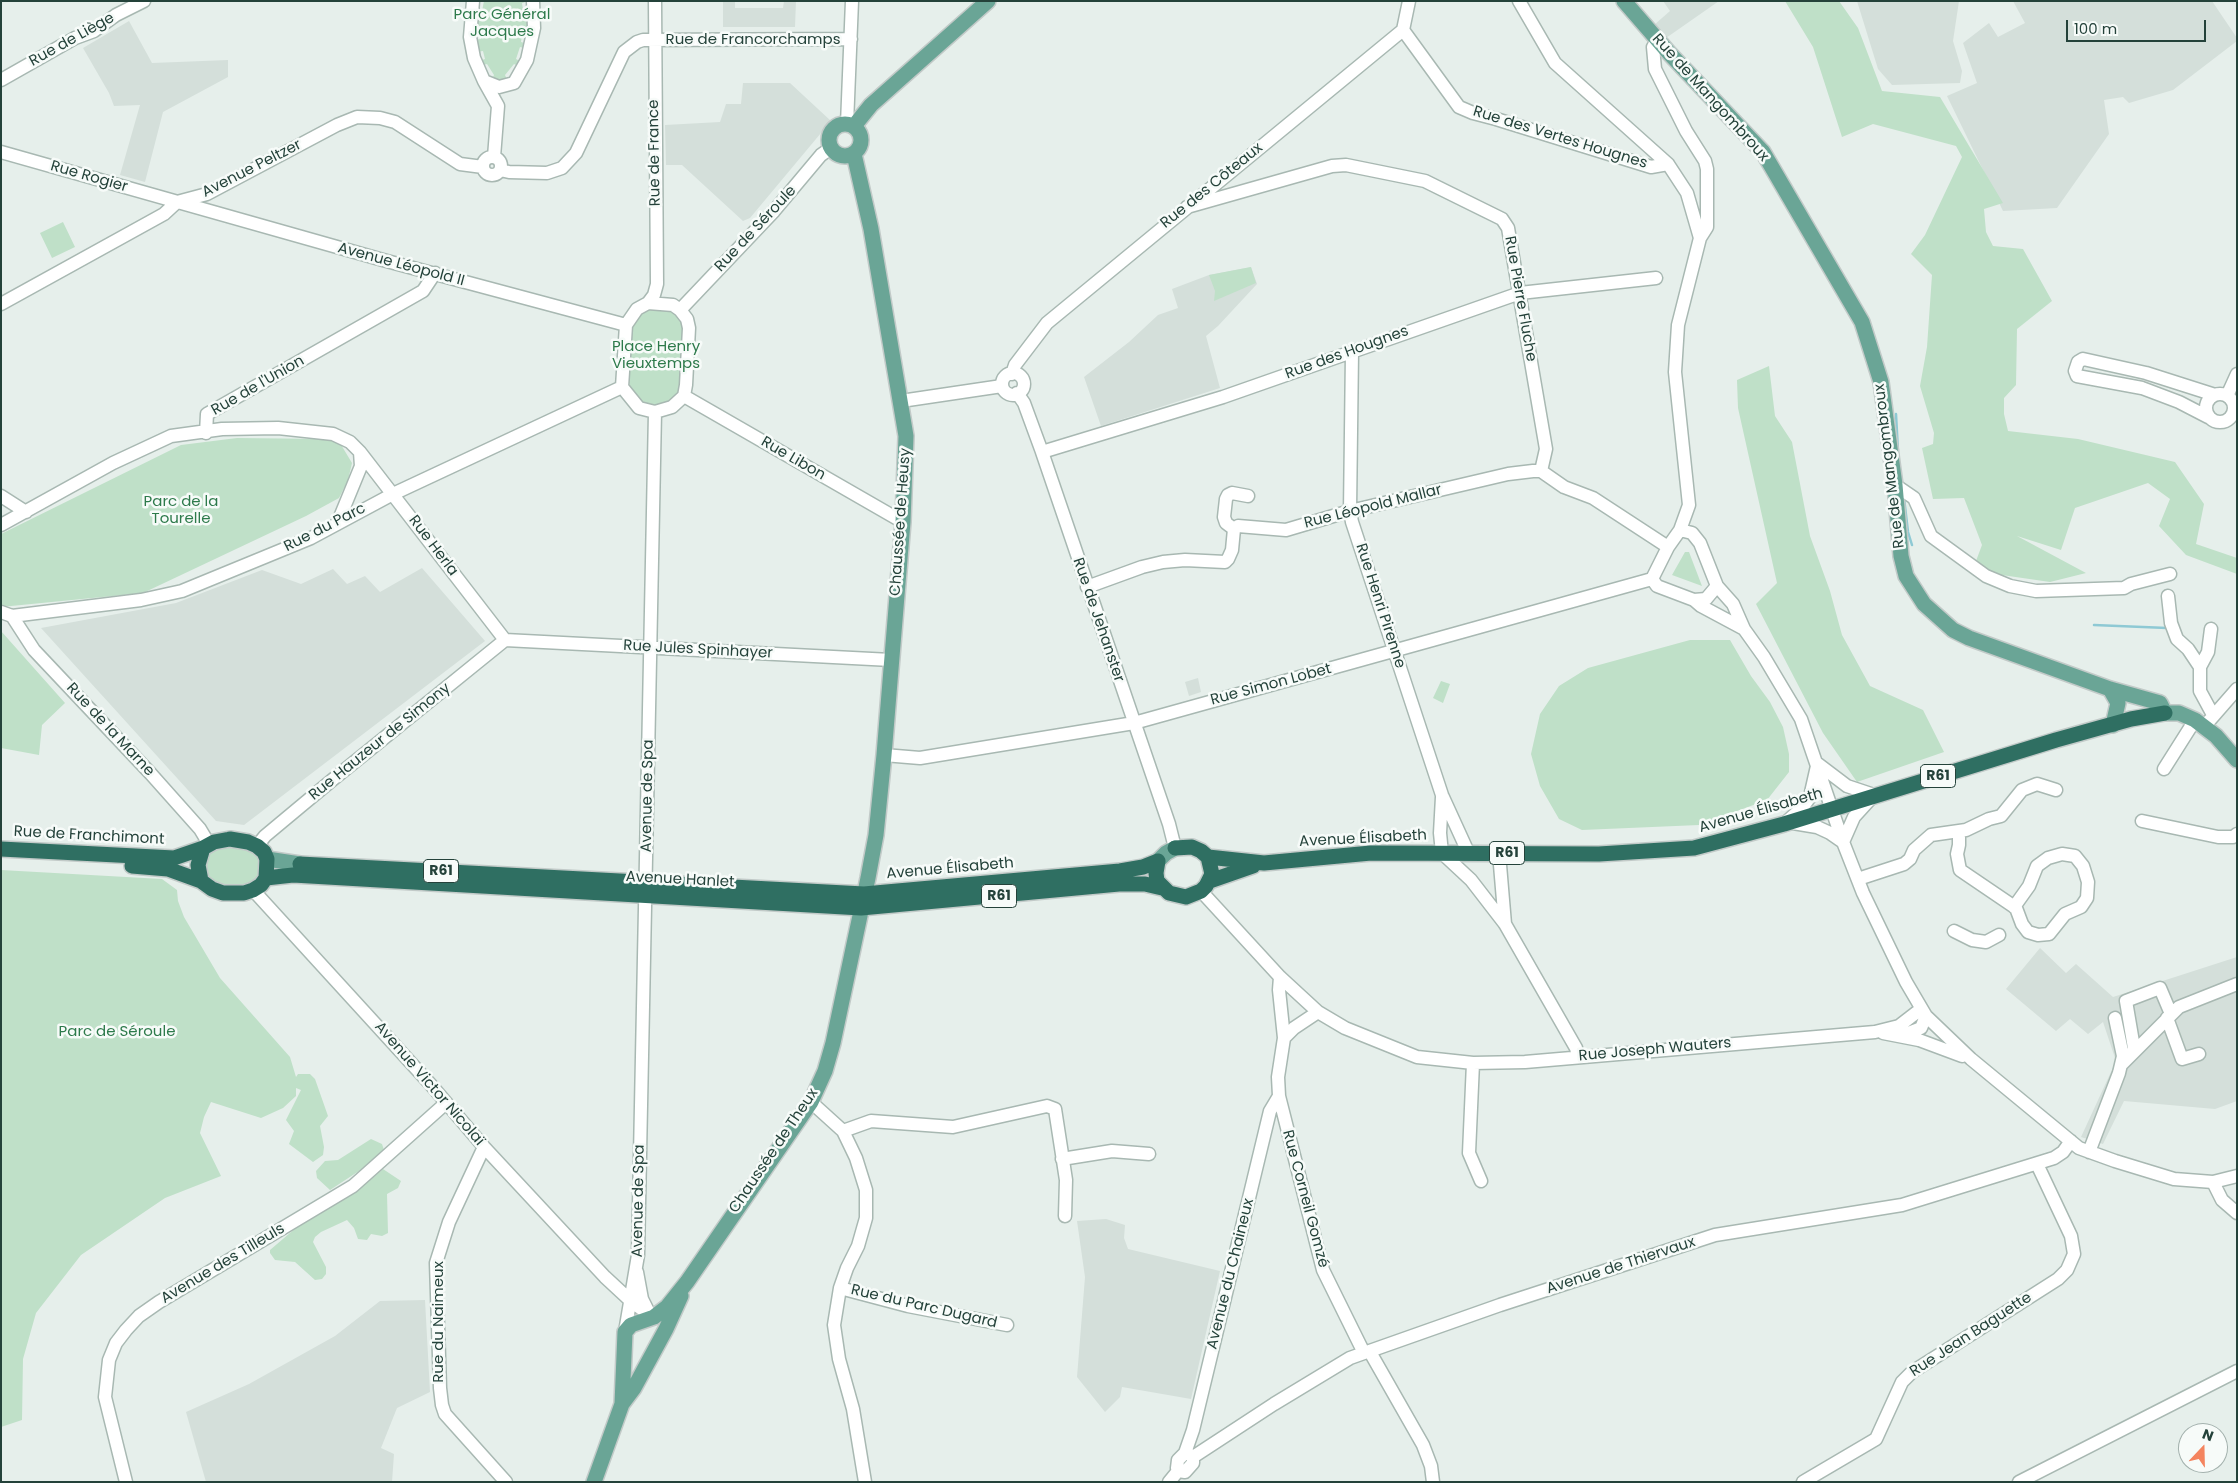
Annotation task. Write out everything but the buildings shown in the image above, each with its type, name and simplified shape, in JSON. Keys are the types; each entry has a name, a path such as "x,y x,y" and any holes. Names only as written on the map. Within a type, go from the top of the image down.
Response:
{"highway":[{"name":"Avenue Élisabeth","path":"1208,857 1264,863 1371,853 1599,854 1694,848 1784,824 2019,750 2165,713"},
{"path":"230,839 248,842 257,846 268,859 266,878 261,885 253,890 244,893 222,892 212,890 201,881 198,865 206,846 230,839"},
{"name":"Rue de Franchimont","path":"1,849 174,858 206,846"},
{"name":"R61","path":"1175,848 1192,847 1208,857"},
{"path":"1205,886 1212,867 1208,857"},
{"name":"Rue de Franchimont","path":"1,859 158,868 178,872 201,881"},
{"path":"1158,861 1156,873 1162,888"},
{"name":"Avenue Élisabeth","path":"863,901 1120,871 1143,867 1158,861"},
{"name":"Avenue Élisabeth","path":"1205,886 1264,863"},
{"name":"Avenue Hanlet","path":"300,864 646,889"},
{"name":"Avenue Hanlet","path":"266,878 294,875 646,889 863,901 1136,884 1162,888"},
{"name":"R61","path":"1162,888 1178,896 1186,897 1205,886"}],"main road":[{"path":"850,125 860,134 860,145 854,154 841,155 831,148 831,133 838,126 850,125 988,1"},
{"name":"Rue de Mangombroux","path":"1624,1 1763,152 1862,322 1881,382 1896,485 1901,556 1906,576 1914,591 1937,618 1953,630 1969,638 2110,689 2160,703 2165,713 2179,713 2205,721"},
{"name":"Chaussée de Heusy","path":"854,154 871,229 906,436 903,522 884,755 876,835 863,901"},
{"path":"2110,689 2118,703 2113,725"},
{"path":"2205,721 2237,760"},
{"name":"R61","path":"1158,861 1175,848"},
{"name":"Avenue Hanlet","path":"268,859 300,864"},
{"name":"Chaussée de Theux","path":"594,1482 622,1404 634,1388 652,1351 672,1317 687,1282 811,1102 825,1071 833,1043 863,901"},
{"name":"Chaussée de Theux","path":"622,1404 625,1332 631,1325 653,1313 687,1282"},
{"path":"625,1332 634,1350 652,1351 655,1332 653,1313"}],"street":[{"name":"Rue de Liège","path":"1,80 75,38 94,31 116,15 144,1"},
{"path":"473,1 470,24 472,49 477,68 498,106"},
{"path":"494,157 498,106 523,69 531,48 535,20 533,1"},
{"name":"Rue de France","path":"648,303 654,295 657,284 655,1"},
{"path":"850,125 848,95 852,1"},
{"path":"1403,30 1409,1"},
{"path":"1519,1 1555,64 1668,164 1687,193 1700,238"},
{"name":"Rue des Vertes Hougnes","path":"1403,30 1459,107 1473,113 1496,118 1651,167 1668,164"},
{"name":"Rue des Côteaux","path":"1014,369 1047,323 1403,30"},
{"name":"Rue de Francorchamps","path":"500,170 547,173 562,168 576,153 624,52 637,42 654,40 851,39"},
{"path":"1658,40 1653,47 1655,69 1686,131 1705,161 1707,169 1707,227 1700,238 1678,325 1675,372 1689,505 1680,530 1668,547 1652,579 1657,586 1694,600 1701,606 1744,629"},
{"path":"484,81 499,87 514,83"},
{"path":"848,95 858,102 871,105"},
{"name":"Avenue Peltzer","path":"1,304 164,214 177,202 207,194 337,125 357,117 380,118 395,122 460,164 483,166"},
{"name":"Rue de Séroule","path":"680,310 774,212 821,155 831,148"},
{"name":"Rue Rogier","path":"1,152 177,202"},
{"path":"494,157 500,162 500,170 490,175 485,172 483,166 486,159 494,157"},
{"name":"Rue Pierre Fluche","path":"1187,207 1332,166 1346,165 1417,178 1450,193 1506,223 1520,293 1546,449 1541,471"},
{"name":"Avenue Léopold II","path":"177,202 626,325"},
{"name":"Rue de l'Union","path":"1,525 113,463 170,436 206,432 207,414 423,292 435,273"},
{"name":"Rue des Hougnes","path":"1042,452 1162,416 1520,293 1656,278"},
{"path":"648,303 673,305 680,310 689,328 684,396 672,407 655,412 639,408 622,387 626,325 637,309 648,303"},
{"name":"Rue Henri Pirenne","path":"1352,352 1350,511 1442,795 1468,852"},
{"path":"2208,416 2179,402 2142,388 2077,376 2076,365 2083,359 2146,374 2228,398"},
{"path":"1002,386 1004,377 1014,369"},
{"name":"Rue de Jehanster","path":"1014,369 1023,384 1022,390 1017,394 1024,404 1042,452 1169,824 1175,848"},
{"path":"2142,388 2146,374"},
{"path":"2221,423 2232,417 2234,412 2228,398 2237,374"},
{"path":"901,401 1002,386"},
{"path":"1002,386 1009,394 1017,394"},
{"name":"Rue du Parc","path":"7,614 141,600 182,592 310,538 393,494 622,387"},
{"name":"Rue Libon","path":"684,396 903,522"},
{"path":"2228,398 2207,402 2205,407 2212,421 2237,428"},
{"name":"Avenue de Spa","path":"625,1332 638,1255 655,412"},
{"name":"Rue Herla","path":"206,432 222,429 278,428 332,434 350,442 393,494 505,640"},
{"path":"338,522 361,466 360,452"},
{"path":"1541,471 1564,487 1593,498 1668,547"},
{"name":"Rue Léopold Mallar","path":"1234,529 1244,525 1286,530 1350,511 1508,474 1541,471"},
{"path":"1896,485 1914,498 1932,536 1986,576 2010,586 2036,591 2124,588 2131,584 2170,574"},
{"path":"1087,587 1142,567 1163,562 1185,560 1225,562 1232,550 1234,529 1226,523 1224,517 1226,499 1232,493 1248,496"},
{"path":"1,496 26,512"},
{"path":"1680,530 1692,533 1700,543 1717,586 1733,604 1744,629 1764,657 1801,720 1818,764 1843,842 1859,882 1923,1013 1971,1059 2071,1142 2089,1152 2174,1179 2213,1182 2237,1176"},
{"name":"Rue Simon Lobet","path":"884,755 920,758 1134,723 1652,579"},
{"path":"1694,600 1706,598 1717,586"},
{"path":"2168,596 2171,623 2177,639 2188,649 2200,667"},
{"name":"Rue de la Marne","path":"7,614 34,650 200,829 206,846"},
{"path":"2205,721 2200,692 2200,667 2208,652 2211,629"},
{"name":"Rue Jules Spinhayer","path":"505,640 891,660"},
{"name":"Rue Hauzeur de Simony","path":"257,846 265,836 505,640"},
{"path":"2164,769 2205,721 2237,689"},
{"path":"1818,764 1847,786 1874,795 1854,817 1843,842"},
{"path":"1784,824 1802,808 1810,797 1818,764"},
{"path":"1859,882 1898,867 1910,860 1914,850 1931,835 1959,831 2001,816 2022,790 2037,784 2056,790"},
{"name":"Rue Henri Pirenne","path":"1442,795 1440,833 1442,853"},
{"path":"2142,821 2218,837 2233,837 2237,834"},
{"path":"1784,824 1804,824 1817,827 1843,842"},
{"path":"1959,831 1957,854 1960,870 2014,907 2028,932 2038,935 2048,934 2065,914 2081,907 2087,898 2088,882 2083,866 2075,856 2062,854 2048,858 2037,866 2029,886 2014,907"},
{"path":"1442,853 1471,880 1505,924 1576,1048 1578,1057"},
{"path":"1499,853 1505,924"},
{"name":"Rue Joseph Wauters","path":"1205,886 1280,977 1318,1012 1345,1028 1416,1057 1473,1063 1526,1062 1875,1032"},
{"name":"Avenue Victor Nicolaï","path":"253,890 446,1102 484,1147 605,1277"},
{"path":"1954,931 1972,940 1986,942 1999,935"},
{"name":"Rue Corneil Gomzé","path":"1280,977 1279,990 1284,1038 1278,1077 1278,1096 1323,1270 1367,1352 1423,1446 1431,1466 1433,1482"},
{"path":"2120,1065 2179,1007 2237,984"},
{"path":"2133,1052 2134,1048 2126,1001 2160,988 2182,1059 2199,1054"},
{"path":"1284,1038 1294,1028 1318,1012"},
{"path":"1875,1032 1899,1026 1923,1013"},
{"path":"1903,1035 1921,1028 1923,1013"},
{"path":"2089,1152 2123,1056 2122,1043 2115,1018"},
{"path":"1875,1032 1903,1035 1971,1059"},
{"path":"1473,1063 1469,1154 1481,1181"},
{"name":"Avenue du Chaineux","path":"1189,1455 1193,1430 1270,1111 1278,1096"},
{"name":"Avenue des Tilleuls","path":"126,1482 105,1397 109,1360 116,1343 126,1330 139,1316 159,1302 353,1186 446,1102"},
{"path":"811,1102 843,1131 856,1158 866,1190 866,1218 858,1246 840,1288 834,1325 839,1359 853,1409 865,1482"},
{"path":"843,1131 872,1121 953,1127 1048,1106 1055,1110 1066,1180 1065,1216"},
{"name":"Avenue de Thiervaux","path":"1169,1482 1178,1471 1185,1472 1190,1468 1189,1455 1350,1358 1500,1305 1715,1235 1902,1205 2054,1158 2064,1152 2071,1142"},
{"name":"Rue du Naimeux","path":"484,1147 449,1222 436,1263 440,1388 442,1405 446,1414 506,1482"},
{"path":"1062,1159 1112,1151 1148,1154"},
{"name":"Rue Jean Baguette","path":"1803,1482 1876,1439 1902,1382 1912,1372 2058,1279 2067,1270 2074,1254 2071,1236 2037,1164"},
{"path":"2213,1182 2222,1200 2237,1213"},
{"path":"605,1277 615,1279 627,1275 638,1255"},
{"name":"Avenue de Spa","path":"637,1269 653,1313"},
{"path":"605,1277 630,1300 653,1313"},
{"path":"605,1277 625,1332"},
{"name":"Rue du Parc Dugard","path":"840,1288 908,1306 1007,1326"},
{"path":"2019,1482 2237,1371"}],"shaded area":[{"path":"723,1 735,1 735,8 783,8 784,1 796,1 795,27 723,27"},
{"path":"1663,1 1719,1 1666,38 1654,25 1670,11"},
{"path":"1857,1 1959,1 1953,41 1962,71 1960,83 1892,85 1878,69"},
{"path":"2013,1 2212,1 2237,38 2237,41 2173,90 2129,103 2123,97 2104,100 2109,134 2057,208 2003,211 1947,96 1977,83 1963,43 1989,23 1998,37 2025,23"},
{"path":"129,21 152,63 228,60 228,77 163,112 145,182 120,175 140,105 114,106 109,93 83,48"},
{"path":"743,83 790,83 831,121 750,218 743,221 682,165 666,165 665,125 720,122 726,104 741,104"},
{"path":"1251,267 1257,284 1218,326 1206,336 1220,388 1101,426 1084,377 1129,342 1158,315 1178,308 1172,289 1209,275"},
{"path":"422,568 485,641 244,825 216,821 41,628 176,603 262,570 301,584 333,569 347,584 365,576 380,592"},
{"path":"1198,678 1201,692 1189,696 1185,682"},
{"path":"2040,948 2066,973 2076,964 2113,997 2237,957 2237,1101 2215,1109 2124,1101 2103,1144 2081,1137 2116,1061 2103,1022 2088,1034 2070,1019 2056,1031 2006,989"},
{"path":"1106,1219 1125,1225 1124,1238 1128,1249 1220,1271 1191,1399 1122,1387 1120,1397 1105,1412 1077,1377 1085,1277 1077,1221"},
{"path":"425,1300 430,1392 397,1408 381,1448 394,1454 392,1482 206,1482 186,1412 249,1384 335,1336 380,1301"}],"green space":[{"name":"Parc Général Jacques","path":"484,1 529,1 522,3 524,17 531,17 530,28 523,28 521,42 528,44 527,49 520,47 516,59 522,62 520,67 514,64 505,75 508,82 491,81 494,75 487,64 480,66 479,61 485,59 483,51 476,52 474,40 481,39 480,27 474,27 474,15 481,16"},
{"path":"1785,1 1839,1 1858,28 1882,91 1940,97 2003,203 1984,209 1986,232 1993,246 2023,249 2052,301 2017,329 2016,385 2004,398 2004,414 2008,431 2078,439 2175,462 2204,504 2196,544 2237,558 2237,574 2186,555 2159,526 2170,499 2148,483 2075,508 2061,550 2017,536 2086,573 2050,582 1995,574 1976,561 1982,545 1964,498 1933,499 1922,448 1933,444 1934,433 1920,386 1927,347 1932,275 1911,254 1925,235 1962,157 1956,146 1873,124 1842,137 1813,47"},
{"path":"63,222 75,247 52,258 40,233"},
{"path":"1251,267 1256,283 1214,301 1215,291 1209,275"},
{"name":"Place Henry Vieuxtemps","path":"650,308 672,311 679,317 684,327 680,389 669,403 660,406 650,406 641,401 630,388 629,380 630,330 640,314"},
{"path":"1769,366 1775,416 1792,442 1810,536 1830,591 1842,635 1870,686 1923,710 1944,752 1857,782 1823,733 1756,604 1777,583 1738,408 1737,380"},
{"name":"Parc de la Tourelle","path":"237,438 326,439 340,443 352,463 348,480 339,498 306,516 143,593 1,607 1,534 181,445"},
{"path":"1685,552 1689,552 1702,586 1672,575"},
{"path":"1,631 65,703 42,725 39,755 1,748"},
{"path":"1690,640 1730,640 1751,676 1770,702 1783,727 1789,754 1789,772 1767,800 1699,825 1582,830 1559,819 1540,786 1531,754 1540,714 1559,686 1588,668"},
{"path":"1441,681 1450,684 1443,703 1433,698"},
{"path":"221,845 248,847 260,857 260,878 246,887 224,886 213,883 206,876 204,867 206,856 212,848"},
{"name":"Parc de Séroule","path":"1,870 162,879 177,890 178,901 184,917 220,978 290,1057 296,1077 298,1074 310,1074 315,1079 328,1116 320,1126 324,1147 323,1155 313,1162 289,1144 294,1131 286,1120 301,1090 296,1088 296,1096 283,1108 261,1118 211,1102 204,1117 200,1133 221,1176 165,1198 81,1255 36,1313 23,1359 22,1420 1,1427"},
{"path":"371,1139 382,1144 384,1150 359,1171 330,1190 317,1178 316,1171 325,1161 338,1160"},
{"path":"383,1169 401,1181 398,1188 387,1194 388,1233 382,1236 371,1234 367,1240 358,1239 354,1228 347,1220 321,1232 315,1237 313,1242 326,1267 326,1274 322,1279 315,1280 295,1262 275,1260 270,1250 297,1227 361,1188"}],"waterway":[{"path":"1896,414 1898,451"},
{"path":"1904,498 1908,532 1912,545"},
{"path":"2094,625 2167,628"}]}
